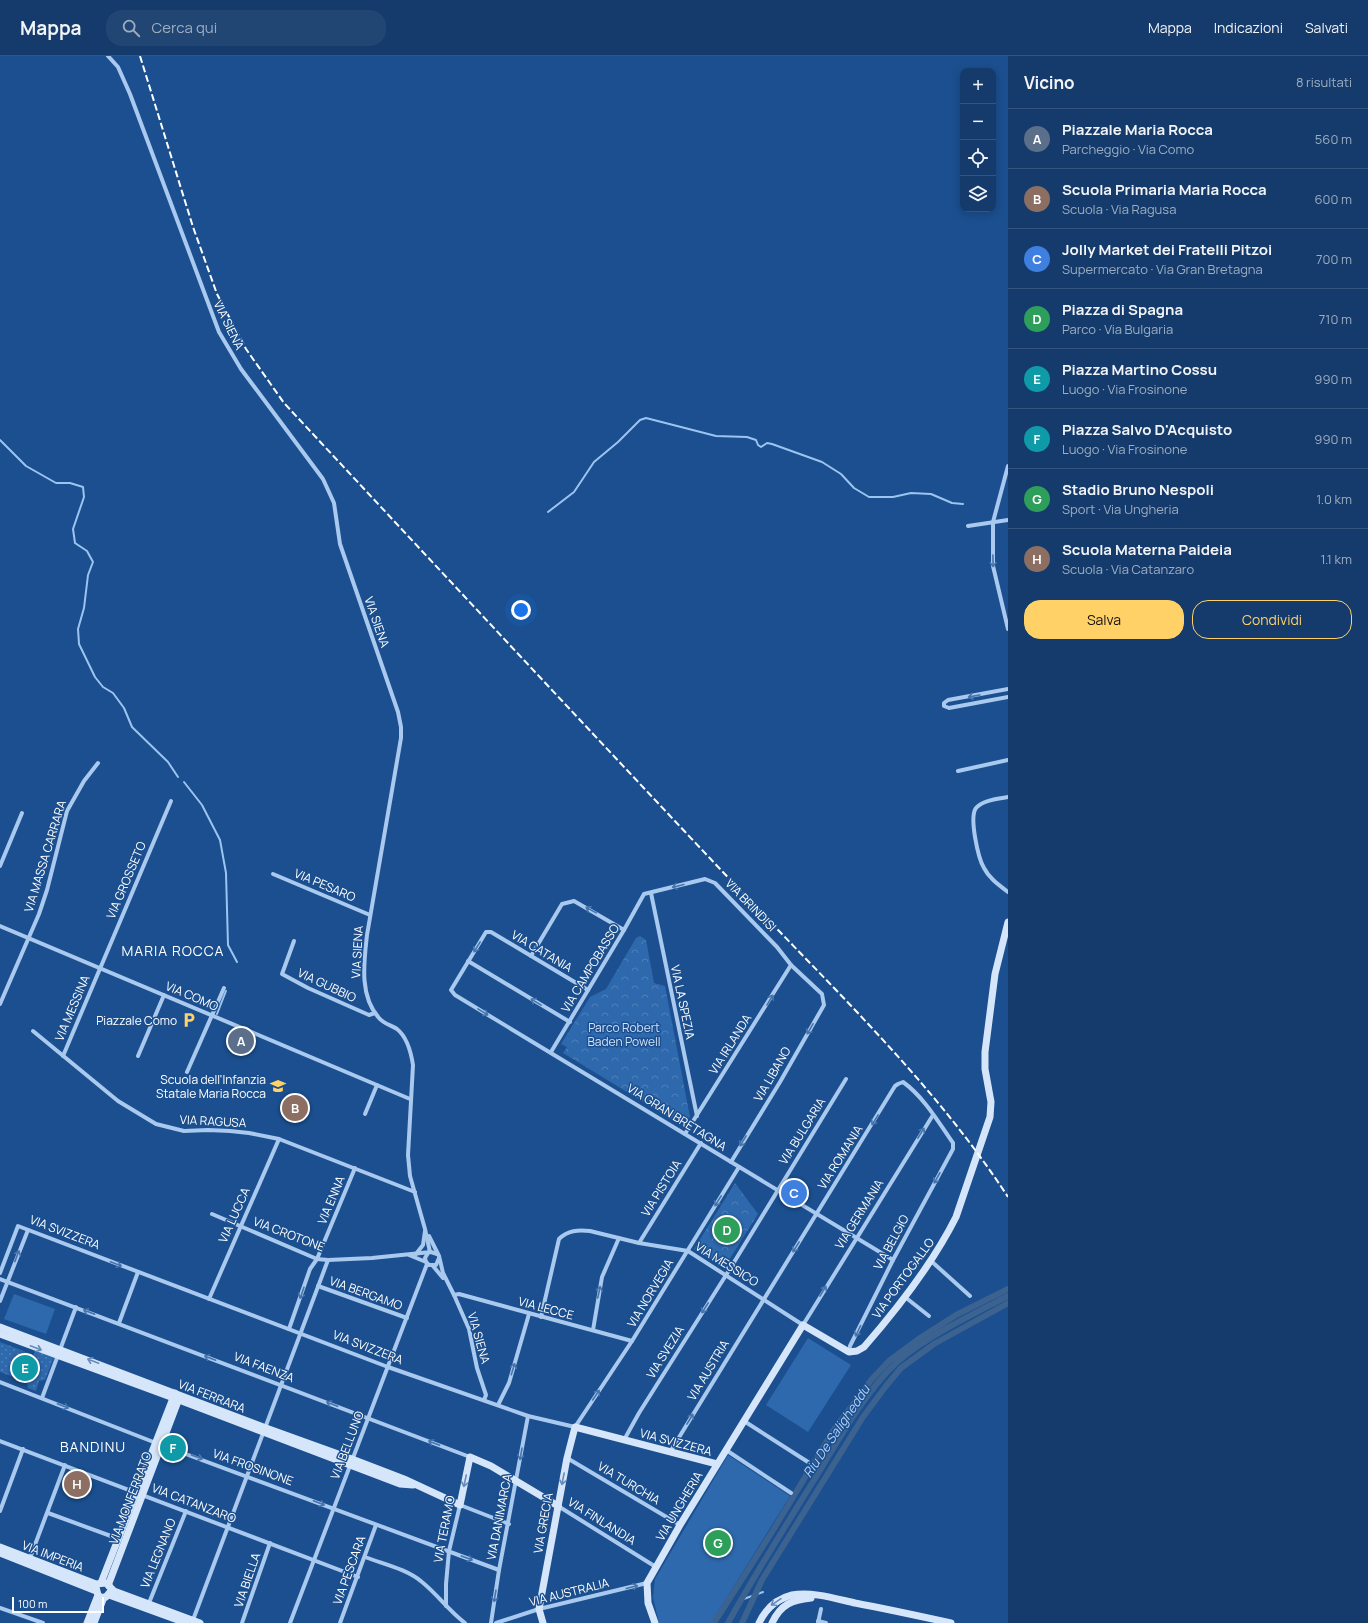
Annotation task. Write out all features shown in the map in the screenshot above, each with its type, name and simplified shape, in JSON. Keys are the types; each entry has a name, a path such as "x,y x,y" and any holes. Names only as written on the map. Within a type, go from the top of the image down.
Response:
{"street":[{"name":"VIA SIENA","path":"108,56 118,67 130,94 219,332 241,369 323,479 330,492 334,503 340,544 398,712 401,727 400,738 370,915 364,963 365,986 368,998 375,1013 382,1022 397,1030 404,1038 409,1048 413,1064 408,1155 410,1176 425,1229 429,1253"},
{"path":"1008,466 993,522 993,566 1008,629"},
{"path":"968,526 1008,520"},
{"path":"1008,689 948,700 944,703 944,706 949,708 1008,697"},
{"path":"958,771 1008,760"},
{"name":"VIA MASSA CARRARA","path":"0,1004 29,938 47,890 67,811 84,781 98,763"},
{"path":"1008,797 980,804 973,813 973,824 984,868 989,876 1008,892"},
{"name":"VIA GROSSETO","path":"100,968 171,801"},
{"path":"0,866 22,813"},
{"name":"VIA PESARO","path":"273,874 370,915"},
{"name":"VIA BRINDISI","path":"644,894 705,880 715,882 792,965 822,994"},
{"name":"VIA LA SPEZIA","path":"651,893 697,1116"},
{"name":"VIA CAMPOBASSO","path":"551,1052 644,894"},
{"path":"531,956 562,904 574,901 624,930"},
{"name":"VIA PORTOGALLO","path":"849,1352 857,1351 864,1347 905,1297 950,1230 956,1217 991,1110 984,1060 995,974 1008,922"},
{"name":"VIA COMO","path":"0,926 410,1099"},
{"name":"VIA CATANIA","path":"468,961 486,932 491,932 588,990"},
{"name":"VIA GUBBIO","path":"294,941 282,974 308,988 369,1015 375,1013"},
{"path":"468,961 570,1022"},
{"name":"VIA GRAN BRETAGNA","path":"468,961 451,990 456,995 893,1260"},
{"name":"VIA IRLANDA","path":"685,1134 792,965"},
{"name":"VIA MESSINA","path":"63,1056 100,968"},
{"path":"187,1072 224,988"},
{"name":"VIA LIBANO","path":"731,1162 780,1082 824,1005 822,994"},
{"path":"138,1056 164,995"},
{"name":"VIA RAGUSA","path":"33,1031 118,1101 156,1124 184,1131 230,1131 278,1139 415,1192"},
{"name":"VIA BULGARIA","path":"726,1275 846,1079"},
{"name":"VIA ROMANIA","path":"763,1300 895,1086 903,1082 910,1087 933,1115"},
{"path":"365,1114 377,1085"},
{"name":"VIA BELGIO","path":"849,1352 850,1346 893,1260 951,1152 953,1143 933,1115"},
{"name":"VIA GERMANIA","path":"803,1325 933,1115"},
{"name":"VIA LUCCA","path":"209,1299 278,1139"},
{"name":"VIA PISTOIA","path":"639,1243 701,1143"},
{"name":"VIA NORVEGIA","path":"575,1428 632,1341 739,1167"},
{"name":"VIA ENNA","path":"289,1329 310,1270 317,1259 355,1168"},
{"name":"VIA CROTONE","path":"212,1214 317,1259 372,1258 429,1253"},
{"name":"VIA SVIZZERA","path":"0,1273 18,1226 388,1367 528,1416 717,1464"},
{"name":"VIA SIENA","path":"425,1229 438,1256 443,1273 469,1329 479,1374 486,1395 484,1400"},
{"path":"416,1254 423,1245 425,1229"},
{"path":"0,1301 28,1230"},
{"name":"VIA MESSICO","path":"541,1317 559,1239 563,1235 575,1231 590,1231 639,1243 688,1251 803,1325"},
{"path":"593,1330 602,1277 618,1238"},
{"path":"429,1264 426,1256 429,1253 438,1256"},
{"name":"VIA CROTONE","path":"408,1255 429,1264"},
{"name":"VIA BELLUNO","path":"290,1623 424,1273 429,1264 438,1262 438,1256"},
{"path":"197,1622 228,1527 328,1260"},
{"path":"930,1260 970,1296"},
{"name":"VIA SIENA","path":"429,1264 448,1283"},
{"path":"119,1323 138,1272"},
{"name":"VIA SVEZIA","path":"624,1440 638,1413 726,1275"},
{"name":"VIA FAENZA","path":"0,1279 470,1457 491,1466 517,1481"},
{"name":"VIA BERGAMO","path":"318,1286 407,1318"},
{"name":"VIA LECCE","path":"454,1295 459,1294 632,1341"},
{"path":"905,1297 929,1316"},
{"name":"VIA AUSTRIA","path":"670,1452 763,1300"},
{"path":"42,1398 76,1307"},
{"path":"498,1405 509,1383 529,1314"},
{"path":"803,1325 849,1352"},
{"name":"VIA UNGHERIA","path":"647,1583 717,1464 803,1325"},
{"name":"VIA FERRARA","path":"0,1326 59,1353"},
{"name":"VIA FERRARA","path":"0,1334 59,1353 177,1396 351,1462 400,1484 416,1486 509,1524"},
{"name":"VIA FROSINONE","path":"0,1382 159,1444 500,1570"},
{"name":"VIA MONFERRATO","path":"87,1623 103,1590 109,1583 140,1494 177,1396"},
{"name":"VIA DANIMARCA","path":"491,1623 528,1416"},
{"path":"744,1421 808,1462"},
{"name":"VIA GRECIA","path":"543,1623 539,1609 567,1458 575,1428"},
{"name":"VIA CATANZARO","path":"0,1441 358,1577"},
{"path":"0,1510 22,1449"},
{"path":"726,1450 791,1493"},
{"name":"VIA TERAMO","path":"446,1606 449,1551 470,1457"},
{"name":"VIA TURCHIA","path":"567,1458 680,1526"},
{"path":"30,1558 65,1466"},
{"name":"VIA FINLANDIA","path":"517,1481 656,1567"},
{"path":"0,1494 5,1496"},
{"name":"VIA MONFERRATO","path":"94,1623 119,1539 140,1494"},
{"name":"VIA LEGNANO","path":"149,1603 186,1511"},
{"path":"48,1513 119,1539"},
{"name":"VIA PESCARA","path":"340,1623 376,1525"},
{"name":"VIA BIELLA","path":"242,1623 270,1543"},
{"name":"VIA IMPERIA","path":"0,1547 30,1558 103,1590 149,1603 197,1622"},
{"name":"VIA IMPERIA","path":"0,1553 103,1590 186,1623"},
{"path":"365,1557 414,1576 465,1623"},
{"path":"647,1583 648,1603 655,1623"},
{"name":"VIA AUSTRALIA","path":"496,1623 539,1609 647,1583"},
{"path":"759,1623 768,1608 782,1598 802,1594 827,1597 951,1623"},
{"path":"772,1623 778,1612 788,1603 802,1599 827,1597"},
{"path":"0,1608 43,1623"},
{"path":"821,1609 818,1622 826,1623"}],"green space":[{"name":"Parco Robert Baden Powell","path":"640,936 646,940 654,983 665,986 690,1117 688,1120 683,1117 678,1123 563,1053 567,1047 561,1044 590,997 606,989 636,938"},
{"path":"735,1183 758,1214 724,1268 694,1249"},
{"path":"14,1294 55,1309 46,1334 4,1319"},
{"path":"808,1338 851,1365 808,1432 766,1405"},
{"path":"0,1342 34,1355 35,1350 54,1357 45,1380 39,1381 36,1391 28,1388 27,1382 0,1372"},
{"path":"728,1455 790,1496 711,1623 659,1623 653,1597 655,1579"}],"waterway":[{"path":"548,512 574,492 594,462 618,442 640,420 646,418 716,436 747,437 756,440 758,445 761,447 767,443 772,444 822,462 841,474 854,488 869,497 893,497 911,493 931,494 952,503 963,504"},
{"path":"0,440 26,466 56,483 70,483 83,487 84,497 73,529 75,543 87,551 93,562 88,575 84,608 78,629 79,644 95,677 103,687 113,693 124,708 132,727 168,762 178,777"},
{"path":"184,782 202,805 220,840 226,873 228,945 237,962"},
{"path":"217,1014 226,991"},
{"name":"Riu De Saligheddu","path":"714,1623 772,1532 833,1431 872,1379 889,1361 920,1338 956,1315 1008,1289"},
{"name":"Riu De Saligheddu","path":"728,1623 761,1566 845,1430 864,1401 885,1374 908,1353 935,1335 1008,1296"},
{"name":"Riu De Saligheddu","path":"742,1623 762,1580 863,1417 886,1386 901,1368 934,1344 1008,1303"},
{"name":"Riu De Saligheddu","path":"741,1600 763,1592"}],"railway":[{"path":"140,56 193,227 217,294 246,349 284,403 681,828 880,1037 947,1114 979,1155 1008,1197"}],"place":[{"name":"Piazzale Como","path":"189,1020"},
{"name":"Piazzale Maria Rocca","path":"241,1041"},
{"name":"Scuola dell'Infanzia Statale Maria Rocca","path":"278,1086"},
{"name":"Scuola Primaria Maria Rocca","path":"295,1108"},
{"name":"Jolly Market dei Fratelli Pitzoi","path":"794,1193"},
{"name":"Piazza di Spagna","path":"727,1230"},
{"name":"Piazza Martino Cossu","path":"25,1368"},
{"name":"Piazza Salvo D'Acquisto","path":"173,1448"},
{"name":"Scuola Materna Paideia","path":"77,1484"},
{"name":"Stadio Bruno Nespoli","path":"718,1543"}],"district":[{"name":"MARIA ROCCA","path":"173,950"},
{"name":"BANDINU","path":"93,1446"}]}
